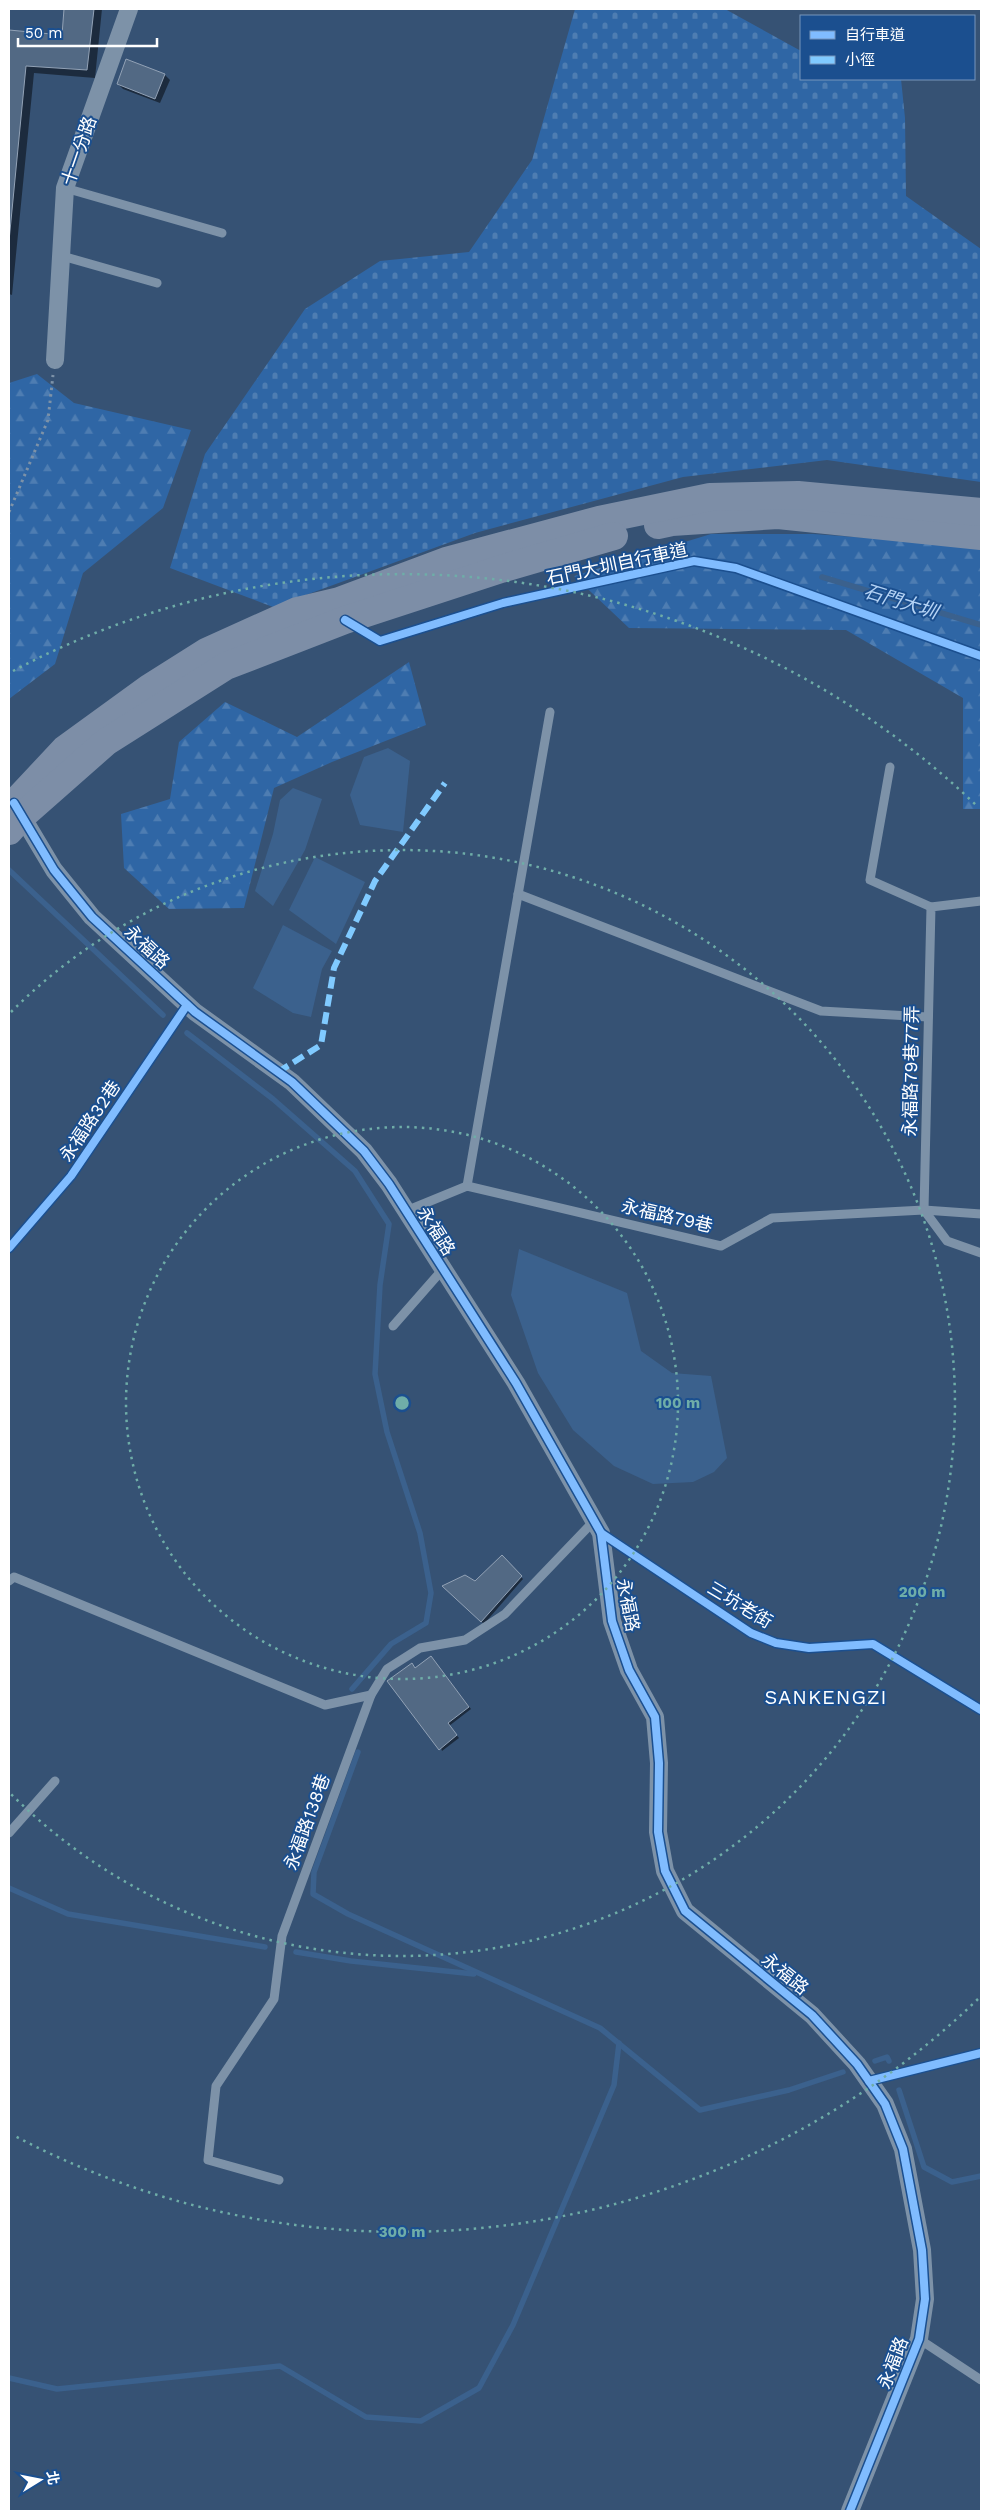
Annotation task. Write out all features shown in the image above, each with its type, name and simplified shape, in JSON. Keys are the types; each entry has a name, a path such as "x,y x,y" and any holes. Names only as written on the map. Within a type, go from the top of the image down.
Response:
{"main road":[{"path":"14,815 65,749 150,688 206,652 296,611 339,601 446,561 599,520 710,497 798,495 981,512"},
{"path":"14,815 106,742 226,666 345,620 561,550 672,522 778,515 981,536"}],"street":[{"name":"十一分路","path":"55,360 65,188 130,9"},
{"name":"永福路","path":"14,815 54,870 92,917 187,1006 292,1082 364,1151 389,1184 516,1383 597,1528 612,1621 629,1670 655,1717 659,1762 658,1832 665,1871 685,1911 812,2016 858,2064 885,2104 903,2149 918,2231 925,2299 919,2339 850,2511"}],"lane":[{"path":"65,188 222,233"},
{"path":"62,256 157,283"},
{"path":"406,1211 467,1186 550,712"},
{"path":"890,767 870,880 931,908 981,901"},
{"path":"518,894 821,1011 928,1017"},
{"name":"永福路79巷77弄","path":"924,1210 931,908"},
{"name":"永福路32巷","path":"9,1248 71,1176 187,1006"},
{"name":"永福路79巷","path":"467,1186 721,1246 772,1218 924,1210 981,1214"},
{"path":"924,1210 947,1241 981,1253"},
{"path":"393,1326 443,1269"},
{"name":"永福路138巷","path":"279,2180 208,2160 216,2086 274,1999 282,1936 370,1695 387,1669 420,1648 465,1640 505,1614 597,1528"},
{"name":"三坑老街","path":"597,1528 751,1634 776,1642 809,1648 873,1644 981,1710"},
{"path":"9,1581 14,1577 325,1705 370,1695"},
{"path":"9,1833 55,1781"},
{"path":"869,2081 981,2053"},
{"path":"919,2339 981,2380"}],"path":[{"path":"9,512 48,420 55,360"}],"green space":[{"path":"575,9 725,9 800,50 800,80 901,80 905,118 906,196 981,249 981,482 827,460 683,477 475,533 273,607 170,568 205,454 305,309 380,261 469,252 532,160"},
{"path":"37,374 74,403 191,430 163,508 83,573 55,664 9,699 9,383"},
{"path":"711,534 813,534 981,546 981,809 963,809 963,698 846,630 629,628 574,576"},
{"path":"409,662 426,725 332,762 274,788 244,908 169,909 124,868 121,814 170,799 179,742 225,702 297,737"}],"shaded area":[{"path":"388,748 410,761 403,832 360,825 350,795 364,757"},
{"path":"293,788 322,799 305,850 273,906 255,891 273,834 280,800"},
{"path":"315,857 365,882 336,944 289,910"},
{"path":"283,925 332,951 322,969 311,1017 293,1013 253,988"},
{"path":"519,1249 627,1293 641,1351 672,1373 711,1376 727,1458 714,1472 693,1482 653,1484 614,1466 573,1430 538,1373 511,1295"}],"building":[{"path":"64,9 94,9 87,70 26,66 9,241 9,30 62,35"},
{"path":"126,59 165,74 155,99 117,84"},
{"path":"502,1555 522,1576 481,1622 442,1586 465,1575 475,1581"},
{"path":"431,1656 469,1707 448,1723 457,1735 439,1750 387,1681 412,1663 415,1668"}],"waterway":[{"name":"石門大圳","path":"822,577 981,625"},
{"path":"9,870 163,1015"},
{"path":"187,1033 273,1099 355,1171 389,1224 380,1285 375,1374 387,1432 420,1533 431,1593 426,1623 391,1644 352,1689"},
{"path":"358,1752 314,1872 313,1894 348,1914 600,2028 700,2110 789,2090 843,2072"},
{"path":"9,1888 68,1914 265,1947"},
{"path":"296,1952 351,1961 474,1974"},
{"path":"9,2378 57,2389 280,2366 366,2417 421,2421 479,2388 513,2325 614,2085 619,2043"},
{"path":"875,2061 887,2057 889,2061"},
{"path":"899,2090 924,2167 952,2182 981,2176"}],"marked path":[{"path":"278,1072 321,1045 334,968 375,881 445,783"}],"cycle path":[{"name":"石門大圳自行車道","path":"345,620 380,641 503,603 694,561 736,568 981,656"},
{"path":"14,803 54,870 92,917 195,1012 292,1082 364,1151 389,1184 516,1383 601,1533 612,1621 629,1670 655,1717 659,1763 658,1832 665,1871 685,1911 812,2015 857,2064 885,2104 903,2149 922,2250 925,2299 919,2339 850,2511"},
{"path":"9,1248 71,1176 187,1005"},
{"path":"601,1533 751,1633 776,1643 809,1648 873,1644 981,1710"},
{"path":"869,2081 981,2053"}],"district":[{"name":"SANKENGZI","path":"826,1697"}]}
